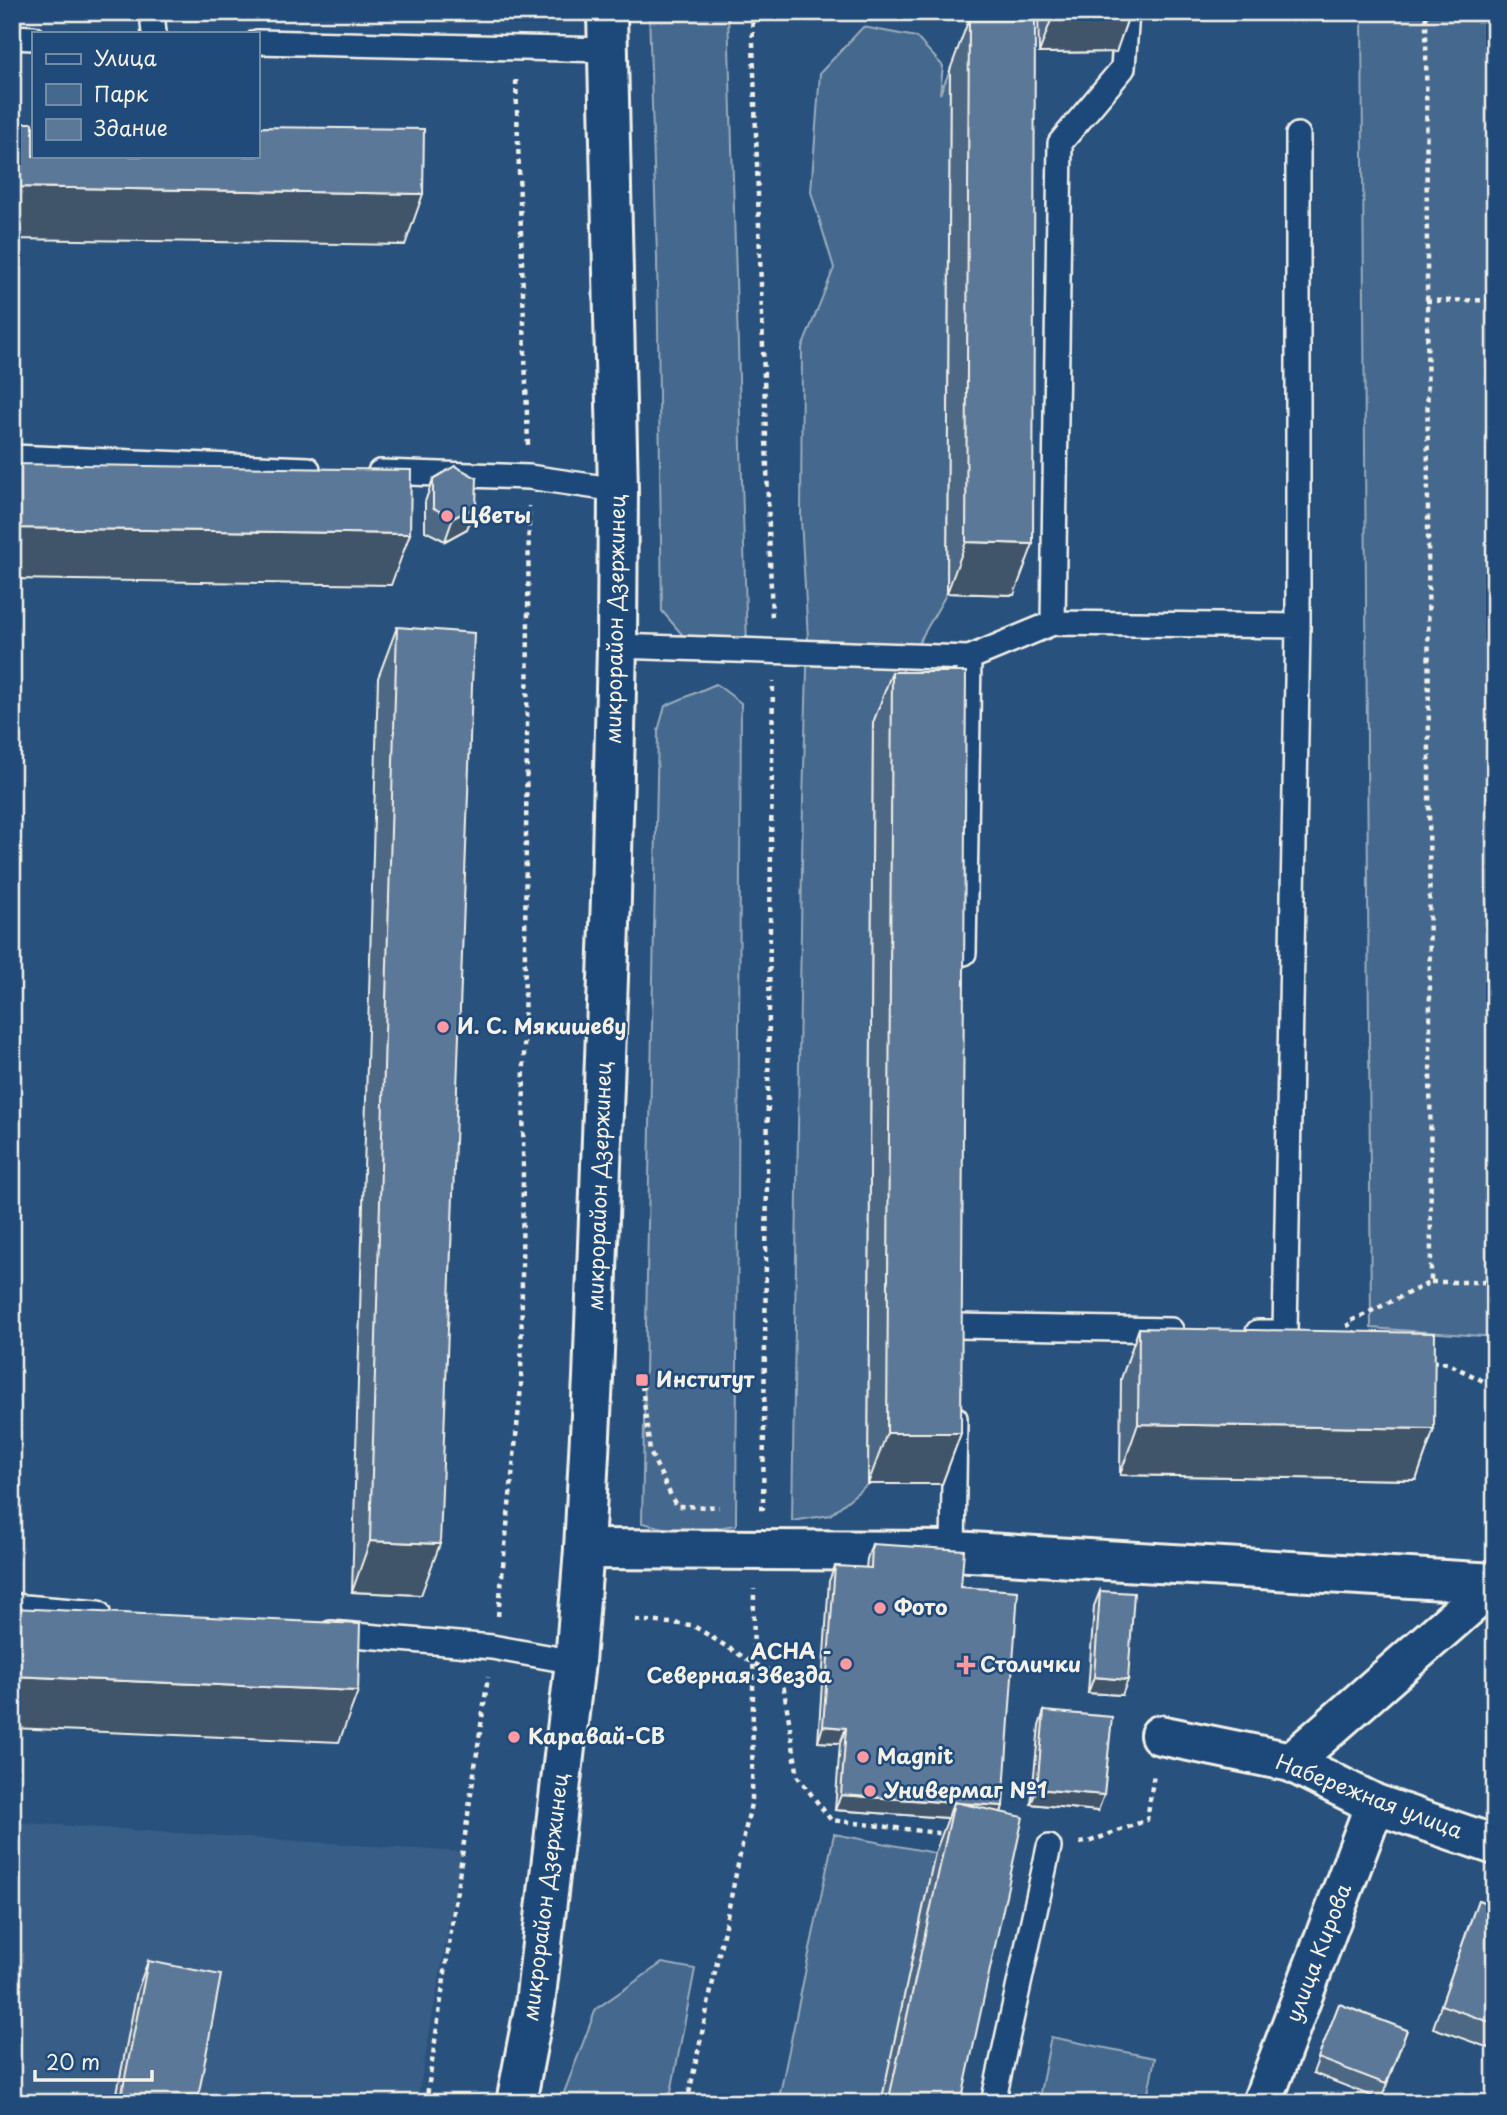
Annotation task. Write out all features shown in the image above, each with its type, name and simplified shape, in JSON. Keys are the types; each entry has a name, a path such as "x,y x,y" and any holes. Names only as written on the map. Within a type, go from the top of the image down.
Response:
{"main road":[{"name":"микрорайон Дзержинец","path":"516,2103 535,2004 575,1662 593,1378 611,898 617,646 618,490 607,12"},
{"path":"584,1549 953,1551 1495,1583 1291,1762"},
{"name":"Набережная улица","path":"1160,1735 1291,1762 1375,1804 1495,1844"},
{"name":"улица Кирова","path":"1262,2103 1375,1804"}],"lane":[{"path":"152,12 155,32"},
{"path":"1053,623 1060,143 1123,68 1127,12"},
{"path":"12,37 32,37"},
{"path":"259,42 608,50"},
{"path":"1230,1331 1285,1332 1298,626 1298,135"},
{"path":"12,457 334,470"},
{"path":"361,471 529,477 618,490"},
{"path":"617,646 969,658 1053,623 1298,626"},
{"path":"963,978 969,658"},
{"path":"957,1298 957,1353"},
{"path":"957,1326 1189,1331"},
{"path":"953,1551 956,1392"},
{"path":"12,1606 122,1615"},
{"path":"314,1631 492,1647 575,1662"},
{"path":"993,2103 1049,1846"}],"path":[{"path":"751,1508 763,1508 774,653 752,12"},
{"path":"1426,12 1431,1282"},
{"path":"426,2103 492,1647 500,1609 521,1387 529,477 515,47"},
{"path":"1426,301 1495,300"},
{"path":"1362,1343 1347,1323 1431,1282 1495,1282"},
{"path":"1421,1360 1447,1363 1495,1387"},
{"path":"642,1385 650,1452 676,1506 726,1507"},
{"path":"687,2103 752,1799 754,1586"},
{"path":"636,1620 692,1625 753,1664 782,1677 798,1777 831,1820 954,1835"},
{"path":"1049,1846 1091,1842 1147,1820 1160,1735"}],"shaded area":[{"path":"12,1822 462,1852 417,2103 12,2103"}],"green space":[{"path":"649,12 728,12 747,646 686,639 662,611 657,256"},
{"path":"1362,12 1495,12 1495,1337 1371,1328"},
{"path":"863,27 916,37 943,66 940,94 950,70 947,593 873,723 868,1484 830,1515 792,1521 808,638 801,519 802,348 834,268 811,192 820,73"},
{"path":"716,684 741,703 736,1525 686,1533 642,1523 658,731 665,706"},
{"path":"834,1834 935,1853 881,2103 778,2103"},
{"path":"662,1963 695,1969 669,2103 560,2103 596,2009"},
{"path":"1051,2037 1155,2058 1146,2103 1038,2103"}],"building":[{"path":"969,19 1035,20 1033,544 966,542"},
{"path":"12,123 32,123 32,158 259,158 259,127 424,129 423,194 12,187"},
{"path":"12,464 411,470 410,534 12,528"},
{"path":"455,466 477,478 476,507 453,518 433,508 433,479"},
{"path":"397,627 474,633 440,1544 370,1541"},
{"path":"892,672 966,672 961,1433 887,1433"},
{"path":"1139,1328 1435,1333 1434,1429 1138,1424"},
{"path":"872,1544 964,1550 961,1587 1018,1591 1003,1806 841,1795 846,1728 823,1726 835,1566 871,1568"},
{"path":"1100,1591 1134,1593 1128,1680 1094,1677"},
{"path":"12,1608 360,1624 358,1691 12,1676"},
{"path":"1044,1711 1112,1717 1104,1795 1037,1789"},
{"path":"954,1802 1023,1817 961,2103 888,2103"},
{"path":"1478,1900 1495,1906 1495,2024 1441,2005"},
{"path":"148,1961 221,1975 197,2103 120,2103"},
{"path":"1339,2004 1407,2030 1386,2084 1318,2058"}],"place":[{"name":"Цветы","path":"447,516"},
{"name":"И. С. Мякишеву","path":"443,1027"},
{"name":"Институт","path":"642,1380"},
{"name":"Фото","path":"880,1608"},
{"name":"АСНА - Северная Звезда","path":"846,1664"},
{"name":"Столички","path":"966,1665"},
{"name":"Каравай-СВ","path":"514,1737"},
{"name":"Magnit","path":"863,1757"},
{"name":"Универмаг №1","path":"870,1791"}]}
